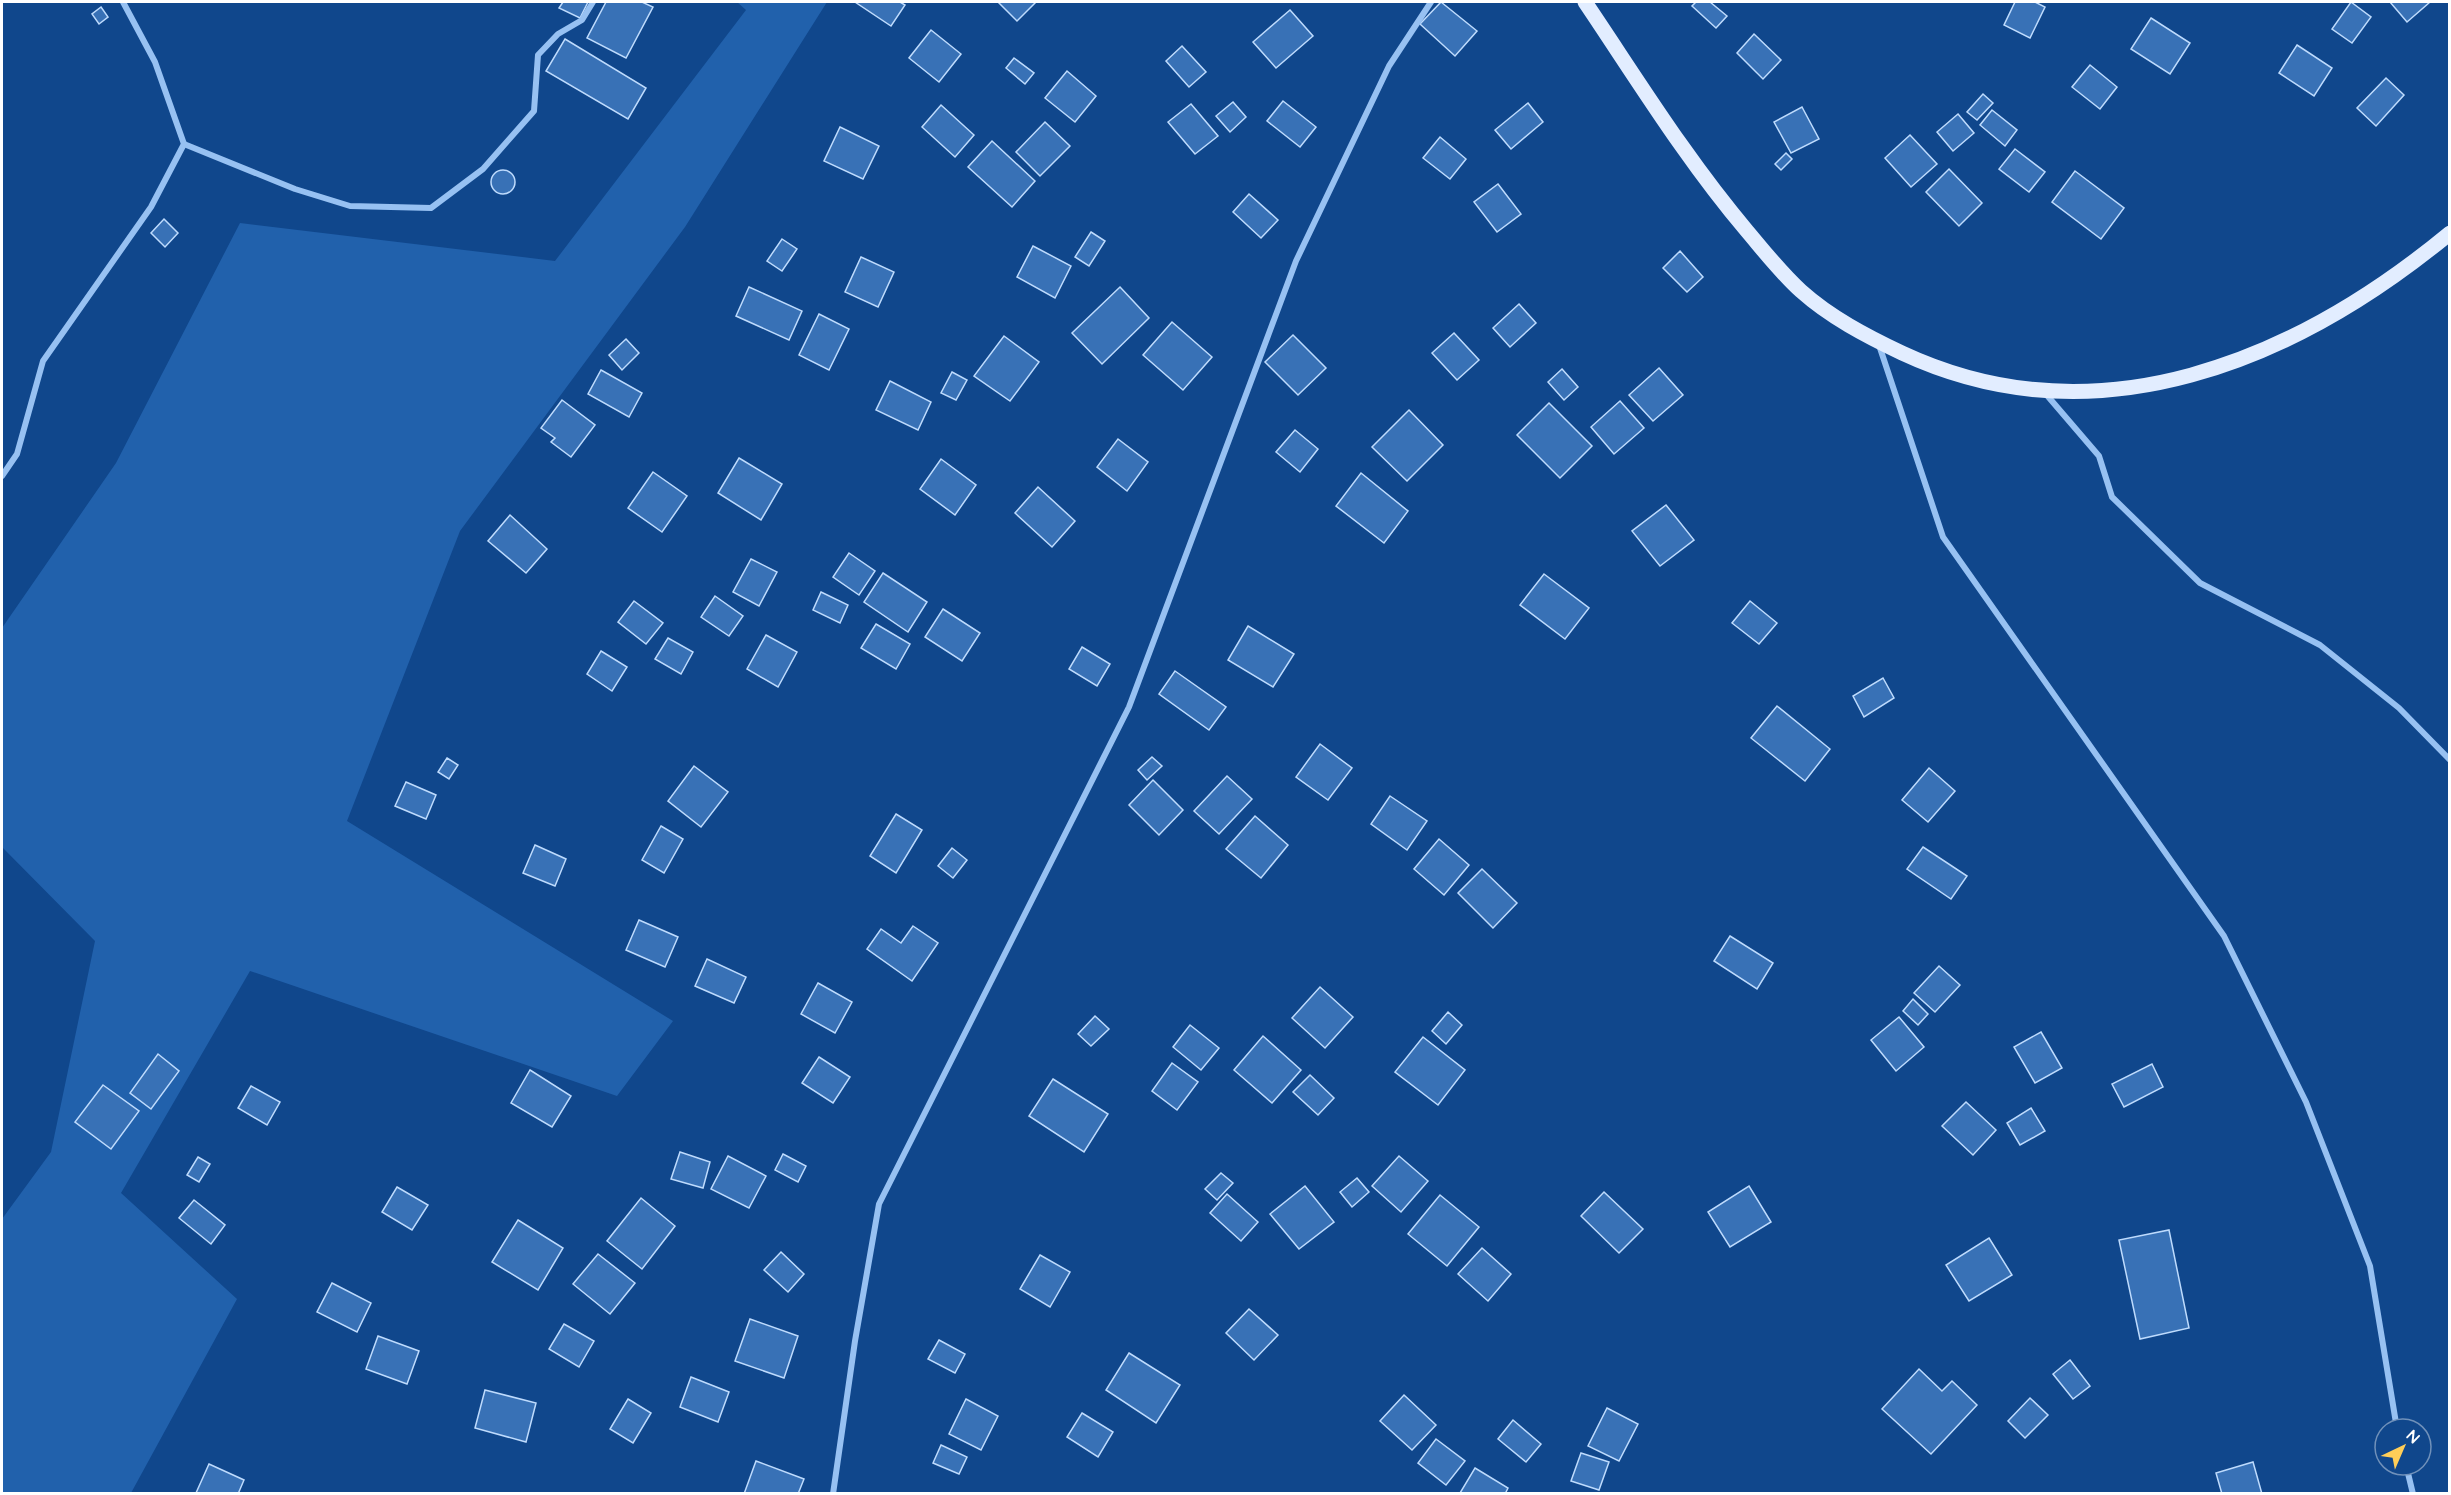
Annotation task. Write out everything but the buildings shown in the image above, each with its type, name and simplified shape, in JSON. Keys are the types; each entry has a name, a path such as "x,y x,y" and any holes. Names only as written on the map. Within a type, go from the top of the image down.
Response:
{"main road":[{"path":"1585,2 1719,198 1801,291 1839,320 1878,342 1929,366 1986,382 2045,392 2105,390 2175,381 2255,355 2362,298 2450,233"}],"street":[{"path":"2,476 17,454 43,361 151,207 184,144 155,62 123,2"},
{"path":"184,144 295,189 350,206 431,208 483,169 534,111 538,55 558,34 582,20 593,2"},
{"path":"833,1494 855,1341 879,1204 1129,707 1296,261 1389,66 1431,2"},
{"path":"1878,342 1943,537 2224,936 2306,1102 2370,1266 2395,1417"},
{"path":"2045,392 2099,456 2112,497 2200,583 2320,645 2399,708 2450,760"},
{"path":"2409,1477 2413,1494"}],"shaded area":[{"path":"737,2 827,2 685,227 460,531 347,821 673,1021 617,1096 250,971 121,1193 237,1299 131,1493 2,1494 2,1219 51,1152 95,941 2,847 2,628 116,463 240,223 555,261 746,10"}]}
